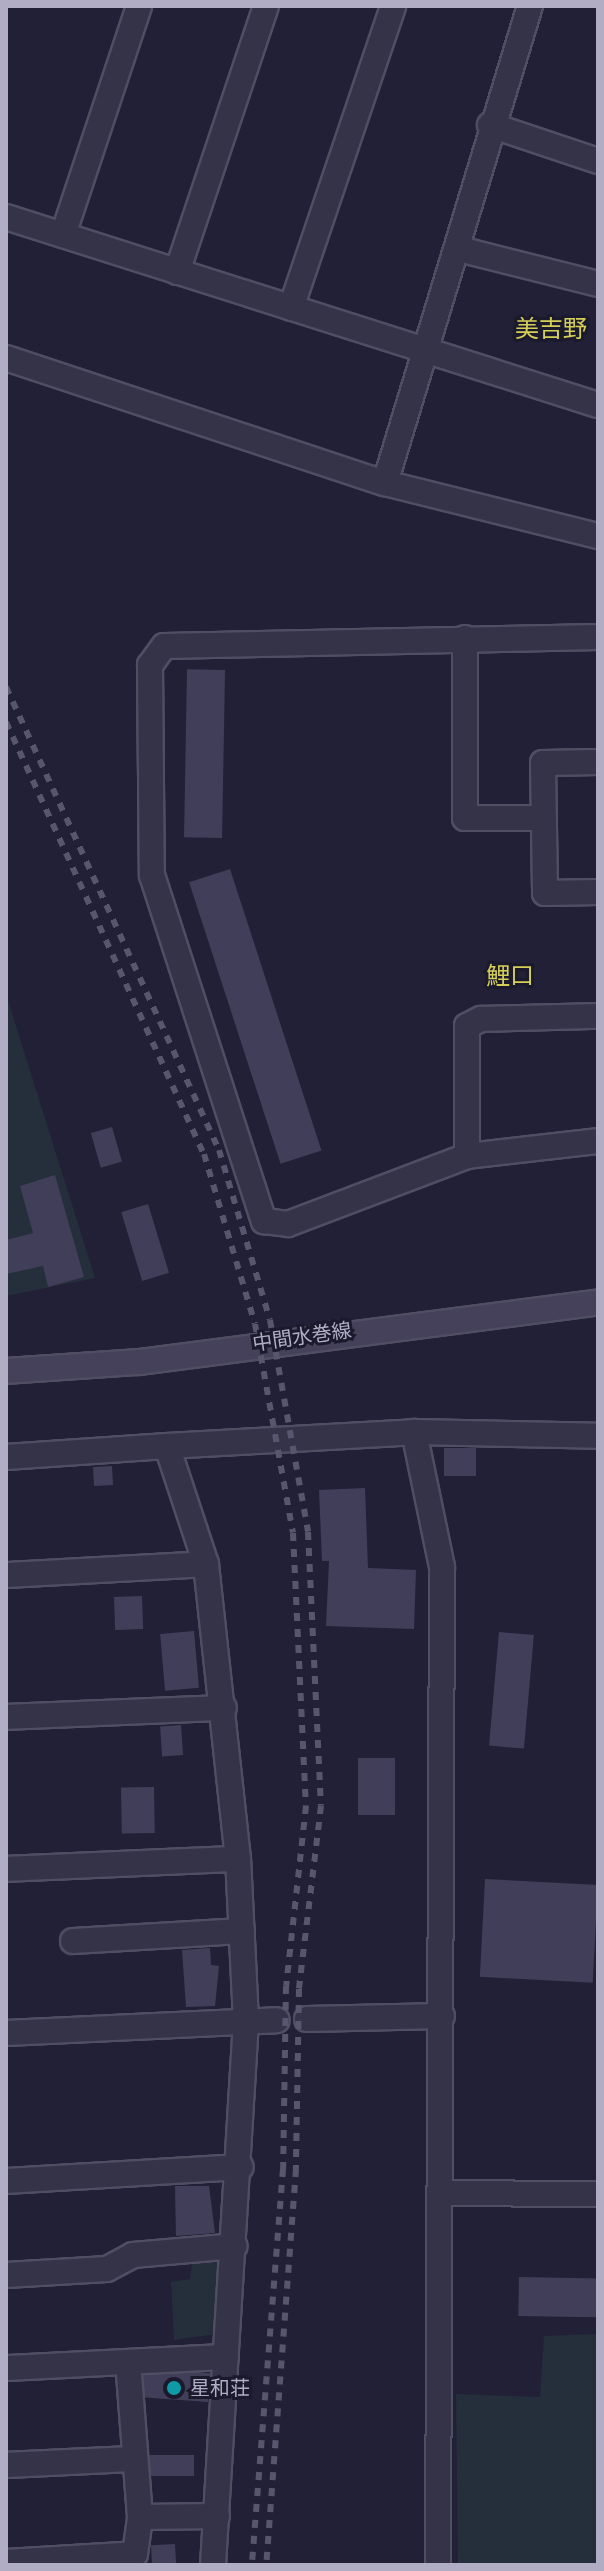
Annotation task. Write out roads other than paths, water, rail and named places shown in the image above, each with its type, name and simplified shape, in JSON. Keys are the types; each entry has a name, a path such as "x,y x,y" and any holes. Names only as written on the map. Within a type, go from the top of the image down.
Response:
{"main road":[{"name":"中間水巻線","path":"6,1371 139,1362 311,1334 598,1302"}],"street":[{"path":"63,235 139,6"},
{"path":"177,272 266,6"},
{"path":"291,308 393,6"},
{"path":"385,483 459,249 490,125 530,6"},
{"path":"490,125 598,161"},
{"path":"6,217 598,405"},
{"path":"459,249 598,284"},
{"path":"6,358 385,483 598,536"},
{"path":"598,637 164,646 150,665 152,875 256,1212 275,1227 467,1156 598,1141"},
{"path":"465,638 465,818 544,818"},
{"path":"598,762 543,763 545,893 598,892"},
{"path":"467,1156 467,1026 481,1019 598,1016"},
{"path":"6,1457 414,1432 598,1436"},
{"path":"414,1432 442,1567 438,2565"},
{"path":"167,1446 206,1564 238,1859 246,2021 241,2167 213,2565"},
{"path":"6,1575 206,1564"},
{"path":"6,1717 224,1708"},
{"path":"6,1869 238,1859"},
{"path":"73,1941 242,1931"},
{"path":"307,2019 442,2016"},
{"path":"6,2033 277,2020"},
{"path":"6,2181 241,2167"},
{"path":"440,2193 598,2194"},
{"path":"6,2275 107,2269 133,2255 235,2246"},
{"path":"6,2368 226,2357"},
{"path":"6,2562 135,2554 140,2517 128,2362"},
{"path":"6,2465 135,2459"},
{"path":"140,2517 217,2516"}],"railway":[{"path":"6,687 219,1150 270,1320 308,1532 321,1806 299,1989 296,2169 266,2565"},
{"path":"6,722 204,1154 255,1324 293,1533 306,1806 286,1986 283,2169 252,2565"}],"place":[{"name":"星和荘","path":"174,2388"}],"district":[{"name":"美吉野","path":"551,329"},
{"name":"鯉口","path":"510,976"}]}
